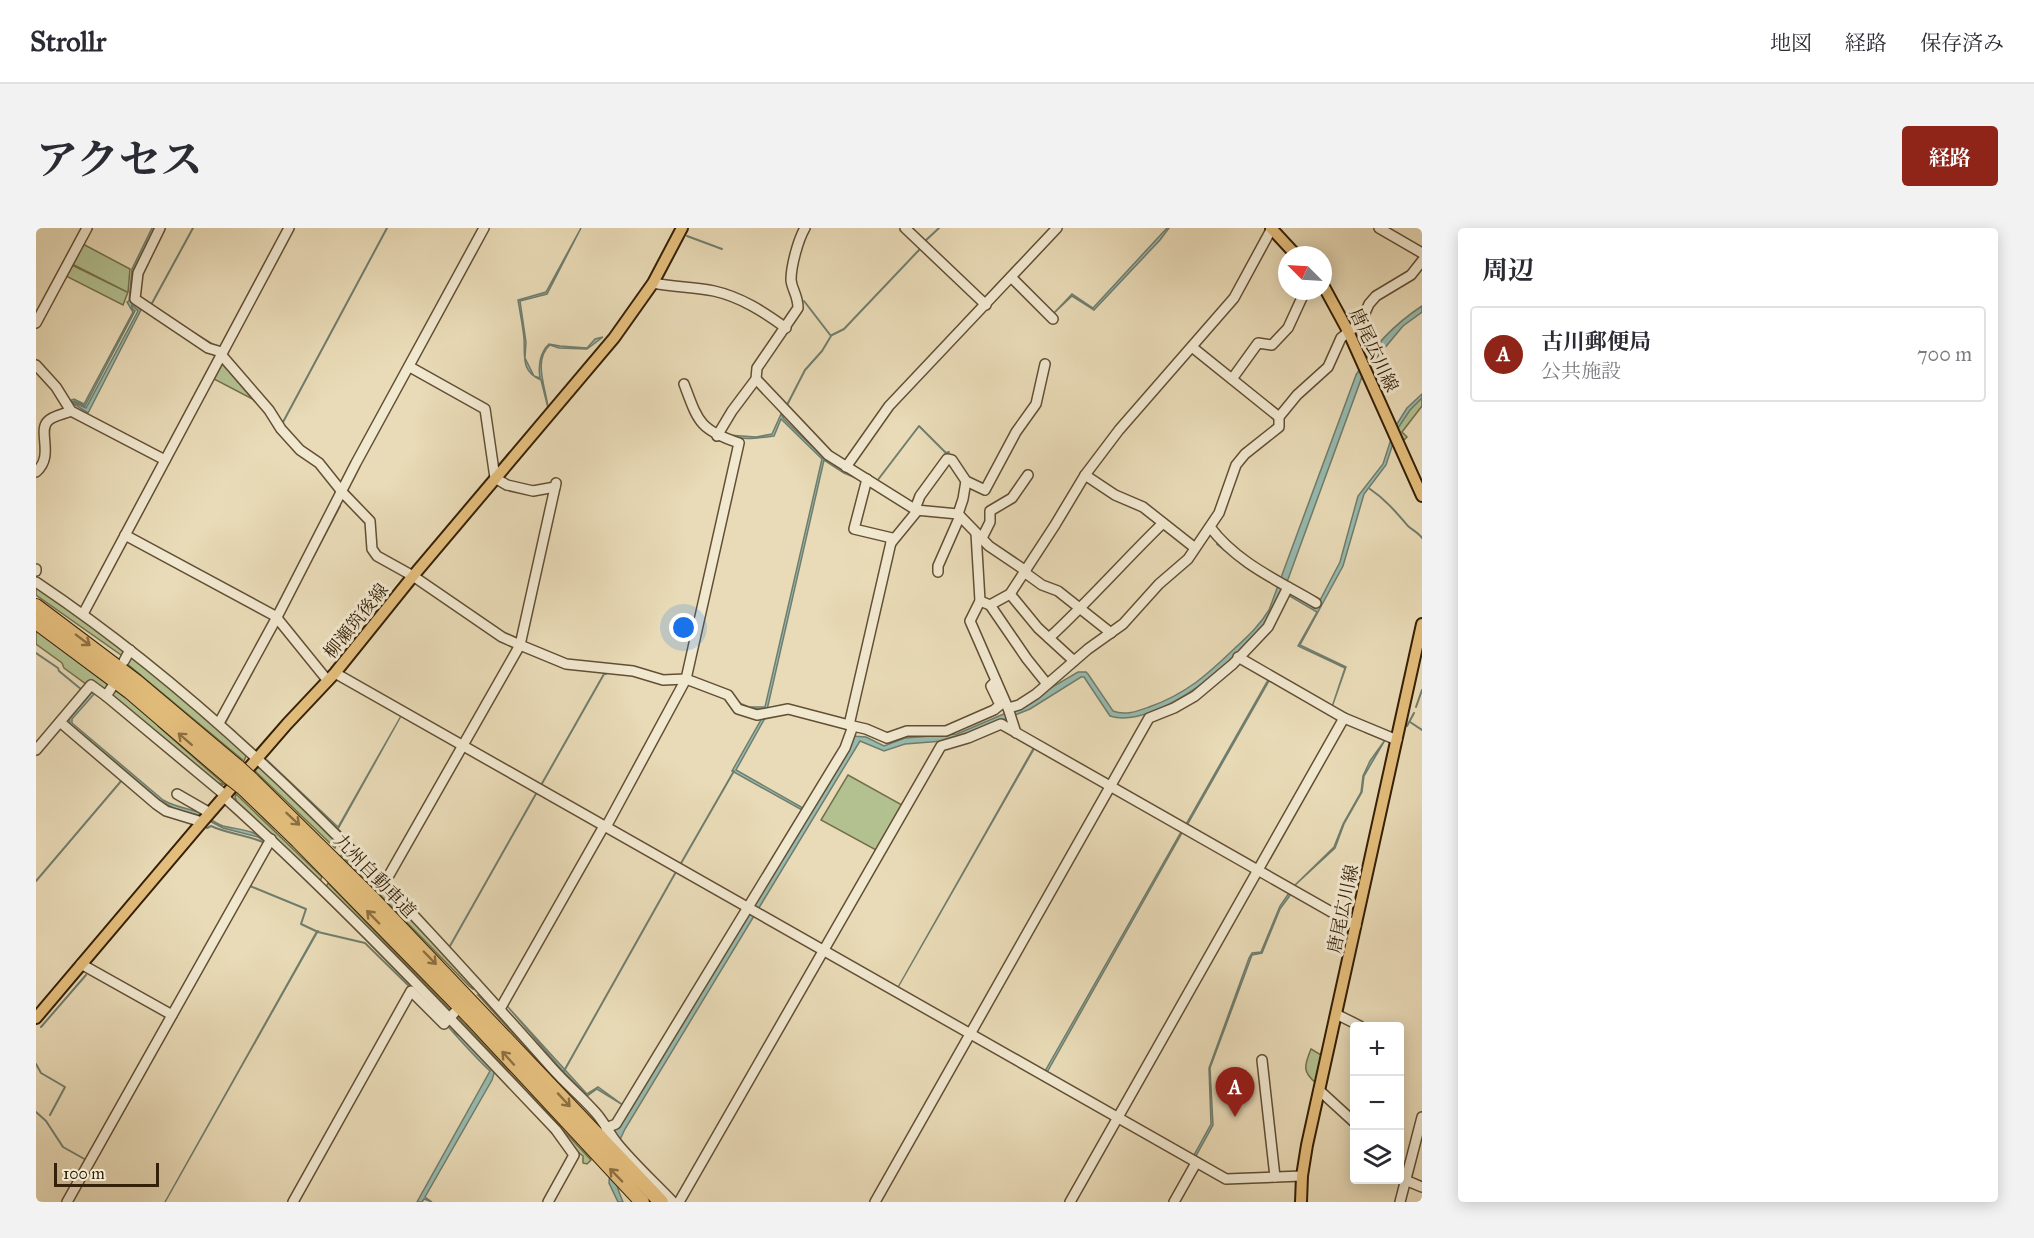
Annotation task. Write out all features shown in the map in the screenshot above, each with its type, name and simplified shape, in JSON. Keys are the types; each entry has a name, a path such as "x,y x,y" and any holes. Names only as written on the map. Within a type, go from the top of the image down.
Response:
{"highway":[{"name":"九州自動車道","path":"36,606 137,682 373,898 598,1137 671,1202"},
{"name":"九州自動車道","path":"36,622 234,772"},
{"name":"九州自動車道","path":"598,1137 642,1202"}],"main road":[{"name":"柳瀬筑後線","path":"36,1018 225,796 332,677 413,576 614,338 653,283 682,228"},
{"path":"1272,228 1288,246"},
{"name":"唐尾広川線","path":"1331,300 1348,331 1422,496"},
{"name":"唐尾広川線","path":"1301,1202 1302,1176 1319,1090 1422,624"}],"street":[{"path":"36,323 87,228"},
{"path":"160,228 138,273 135,299 221,355 269,410 280,429 300,450 319,463 370,521 372,549 377,556 413,576 502,637 566,664 633,671 663,680 686,679 728,695 738,709 757,715 788,709 866,729 887,738 907,731 946,731 994,710 1000,705 991,686 996,681"},
{"path":"83,614 289,228"},
{"path":"219,723 343,493 356,463 410,368 484,228"},
{"path":"717,436 756,379 757,368 798,308 798,297 791,279 797,245 805,228"},
{"path":"905,228 986,305"},
{"path":"846,467 889,406 1057,228"},
{"path":"990,605 1010,594 1085,475 1119,430 1234,298 1272,228"},
{"path":"1379,228 1422,253"},
{"path":"1008,708 1019,705 1123,624 1159,584 1188,558 1219,513 1236,465 1245,454 1279,427 1279,417 1297,395 1328,367 1341,338 1361,322 1369,304 1376,296 1411,275 1422,261"},
{"path":"1011,277 1053,319"},
{"path":"653,283 675,288 713,291 735,298 760,309 786,328"},
{"path":"1232,379 1258,343 1272,345 1288,328 1301,300"},
{"path":"1192,347 1279,417"},
{"path":"891,543 916,509 920,496 947,459 952,460 966,480 985,490 1016,432 1036,404 1045,364"},
{"path":"36,365 56,387 71,411 165,460"},
{"path":"384,884 520,645 556,485 533,491 507,485 495,478 485,409 410,368"},
{"path":"756,379 828,455 916,509 959,515 989,546 1042,585 1058,591 1112,633"},
{"path":"500,1009 686,679 739,443 711,433 695,414 684,383"},
{"path":"36,472 42,467 45,459 45,425 48,420 71,411"},
{"path":"1016,733 1008,708 970,621 980,601 979,535 990,522 990,511 1012,498 1028,475"},
{"path":"1085,475 1114,495 1143,507 1195,548"},
{"path":"598,1137 616,1124 845,748 892,538 854,529 867,479"},
{"path":"938,572 938,566 959,515 966,480"},
{"path":"1049,638 1162,523"},
{"path":"1210,527 1221,543 1245,562 1316,603"},
{"path":"125,535 277,617 332,677 605,826 1196,1163 1226,1179 1302,1176"},
{"path":"36,582 130,650 258,758 384,884 477,991 500,1009 596,1114 598,1137"},
{"path":"875,1202 1149,718 1174,708 1218,677 1268,627 1284,585"},
{"path":"1010,594 1038,628 1074,661"},
{"path":"980,601 990,605 1047,684"},
{"path":"124,661 130,650"},
{"path":"1238,657 1344,717 1396,740"},
{"path":"36,750 91,685 225,796 270,842 321,881 453,1015 556,1130 574,1155 548,1202"},
{"path":"106,696 112,687"},
{"path":"1070,1202 1344,717"},
{"path":"60,722 156,804 177,815 206,818"},
{"path":"671,1202 941,746 1001,724 1356,926"},
{"path":"177,794 206,818"},
{"path":"336,851 341,841"},
{"path":"67,1202 270,842"},
{"path":"81,964 172,1015"},
{"path":"293,1202 411,991 444,1024 453,1015"},
{"path":"1336,1014 1352,1022"},
{"path":"1262,1060 1275,1177"},
{"path":"1319,1090 1350,1118"},
{"path":"1400,1202 1420,1134 1422,1117"},
{"path":"1174,1202 1196,1163"},
{"path":"1410,1182 1422,1187"}],"green space":[{"path":"81,243 130,269 128,292 123,305 64,275 70,264 127,292 70,263"},
{"path":"224,361 262,404 214,379"},
{"path":"1422,397 1422,406 1402,432 1407,437 1403,441 1397,428 1413,404"},
{"path":"36,586 128,651 124,659 36,595"},
{"path":"36,630 112,684 106,693 89,682 86,684 36,644"},
{"path":"130,652 247,754 244,761 125,662"},
{"path":"115,687 225,785 212,781 112,697"},
{"path":"257,768 263,768 338,841 335,848 255,771"},
{"path":"848,775 902,805 876,850 821,820"},
{"path":"236,794 322,877 320,881 237,803"},
{"path":"345,847 475,989 469,986 341,855"},
{"path":"328,883 452,1011 448,1015 325,890"},
{"path":"478,995 483,995 590,1111 602,1127 600,1129"},
{"path":"457,1016 591,1160 587,1164 583,1163 583,1156 575,1152 456,1020"},
{"path":"1311,1049 1323,1056 1317,1084 1309,1076 1306,1068"}],"water":[{"path":"152,228 156,228 134,303 141,310 88,413 69,401 74,399 84,404 133,312 127,302 129,301 132,269","holes":["132,305 138,311 86,408 72,402 85,406 135,311"]},
{"path":"581,228 547,294 520,301 526,342 525,358 524,334 518,300 546,292"},
{"path":"1169,228 1160,240 1094,310 1072,296 1053,314 1072,294 1093,308"},
{"path":"1422,306 1422,312 1403,326 1363,374 1287,582 1317,606 1340,562 1358,496 1383,464 1395,427 1407,408 1422,394 1422,398 1410,410 1398,428 1386,465 1364,494 1343,566 1300,645 1346,667 1332,707 1345,668 1298,646 1317,612 1283,592 1271,616 1243,650 1199,686 1151,712 1129,718 1110,716 1084,677 1081,677 1030,709 963,736 943,741 905,744 884,751 860,741 625,1129 617,1148 614,1165 616,1183 623,1202 618,1202 609,1183 613,1131 852,736 866,737 884,746 905,738 957,734 1013,710 1078,672 1086,672 1113,711 1122,713 1162,702 1195,683 1249,635 1269,610 1356,375 1385,337"},
{"path":"603,337 587,349 559,348 550,345 545,351 541,367 548,408 541,380 534,376 540,378 540,360 544,351 549,344 587,348 595,339"},
{"path":"525,358 534,376 527,368"},
{"path":"781,414 820,453 863,481 844,473 824,460 767,710 749,708 737,702 749,707 765,707 822,459 781,419 774,436 745,438 728,435 756,437 772,434"},
{"path":"1269,681 1186,827 1185,826"},
{"path":"92,690 95,693 72,719 72,723 163,800 199,812 223,826 252,832 266,842 258,837 223,828 198,815 175,809 161,801 70,724 69,719"},
{"path":"401,716 338,829 384,876 266,762 267,760 338,827"},
{"path":"762,718 765,718 736,770 803,808 802,810 732,771"},
{"path":"1385,740 1364,776 1362,792 1344,824 1335,848 1293,887 1334,847 1343,824 1361,792 1363,776 1370,761"},
{"path":"1033,749 1034,749 897,989"},
{"path":"1181,832 1046,1074 1044,1073"},
{"path":"273,843 452,1025 455,1033 465,1039 495,1070 492,1080 425,1197 432,1202 424,1199 422,1202 417,1202 490,1071 471,1052 425,1000 271,847"},
{"path":"1289,893 1291,894 1280,909 1262,953 1252,955 1210,1068 1213,1125 1196,1156 1221,1172 1193,1157 1211,1124 1209,1068 1249,958 1252,953 1261,952 1280,906"},
{"path":"317,931 318,931 165,1202"},
{"path":"508,1007 587,1094 598,1087 623,1105 597,1089 587,1096"}],"waterway":[{"path":"153,307 151,305 193,228"},
{"path":"282,424 387,228"},
{"path":"924,242 939,228"},
{"path":"687,236 722,249"},
{"path":"832,335 844,329 919,250"},
{"path":"786,407 805,370 822,351 831,336 804,301"},
{"path":"186,328 214,345"},
{"path":"877,481 919,426 946,453 949,452"},
{"path":"1370,489 1422,538"},
{"path":"313,557 340,506"},
{"path":"1217,544 1241,563"},
{"path":"511,636 517,638 525,603"},
{"path":"36,653 58,668 82,690"},
{"path":"225,723 252,672"},
{"path":"540,787 606,674"},
{"path":"1416,707 1422,690"},
{"path":"1407,726 1414,713"},
{"path":"223,722 235,732"},
{"path":"1410,722 1422,730"},
{"path":"1365,732 1384,740"},
{"path":"680,865 734,771"},
{"path":"36,881 122,780"},
{"path":"450,946 537,792"},
{"path":"207,828 211,826 265,843"},
{"path":"564,1071 677,870"},
{"path":"250,884 250,886 306,909 301,924 318,932 365,943 410,987"},
{"path":"41,1027 86,975"},
{"path":"36,1064 41,1073 65,1087 50,1115"},
{"path":"36,1112 46,1121 63,1147 88,1161"}],"place":[{"name":"古川郵便局","path":"1235,1117"}]}
